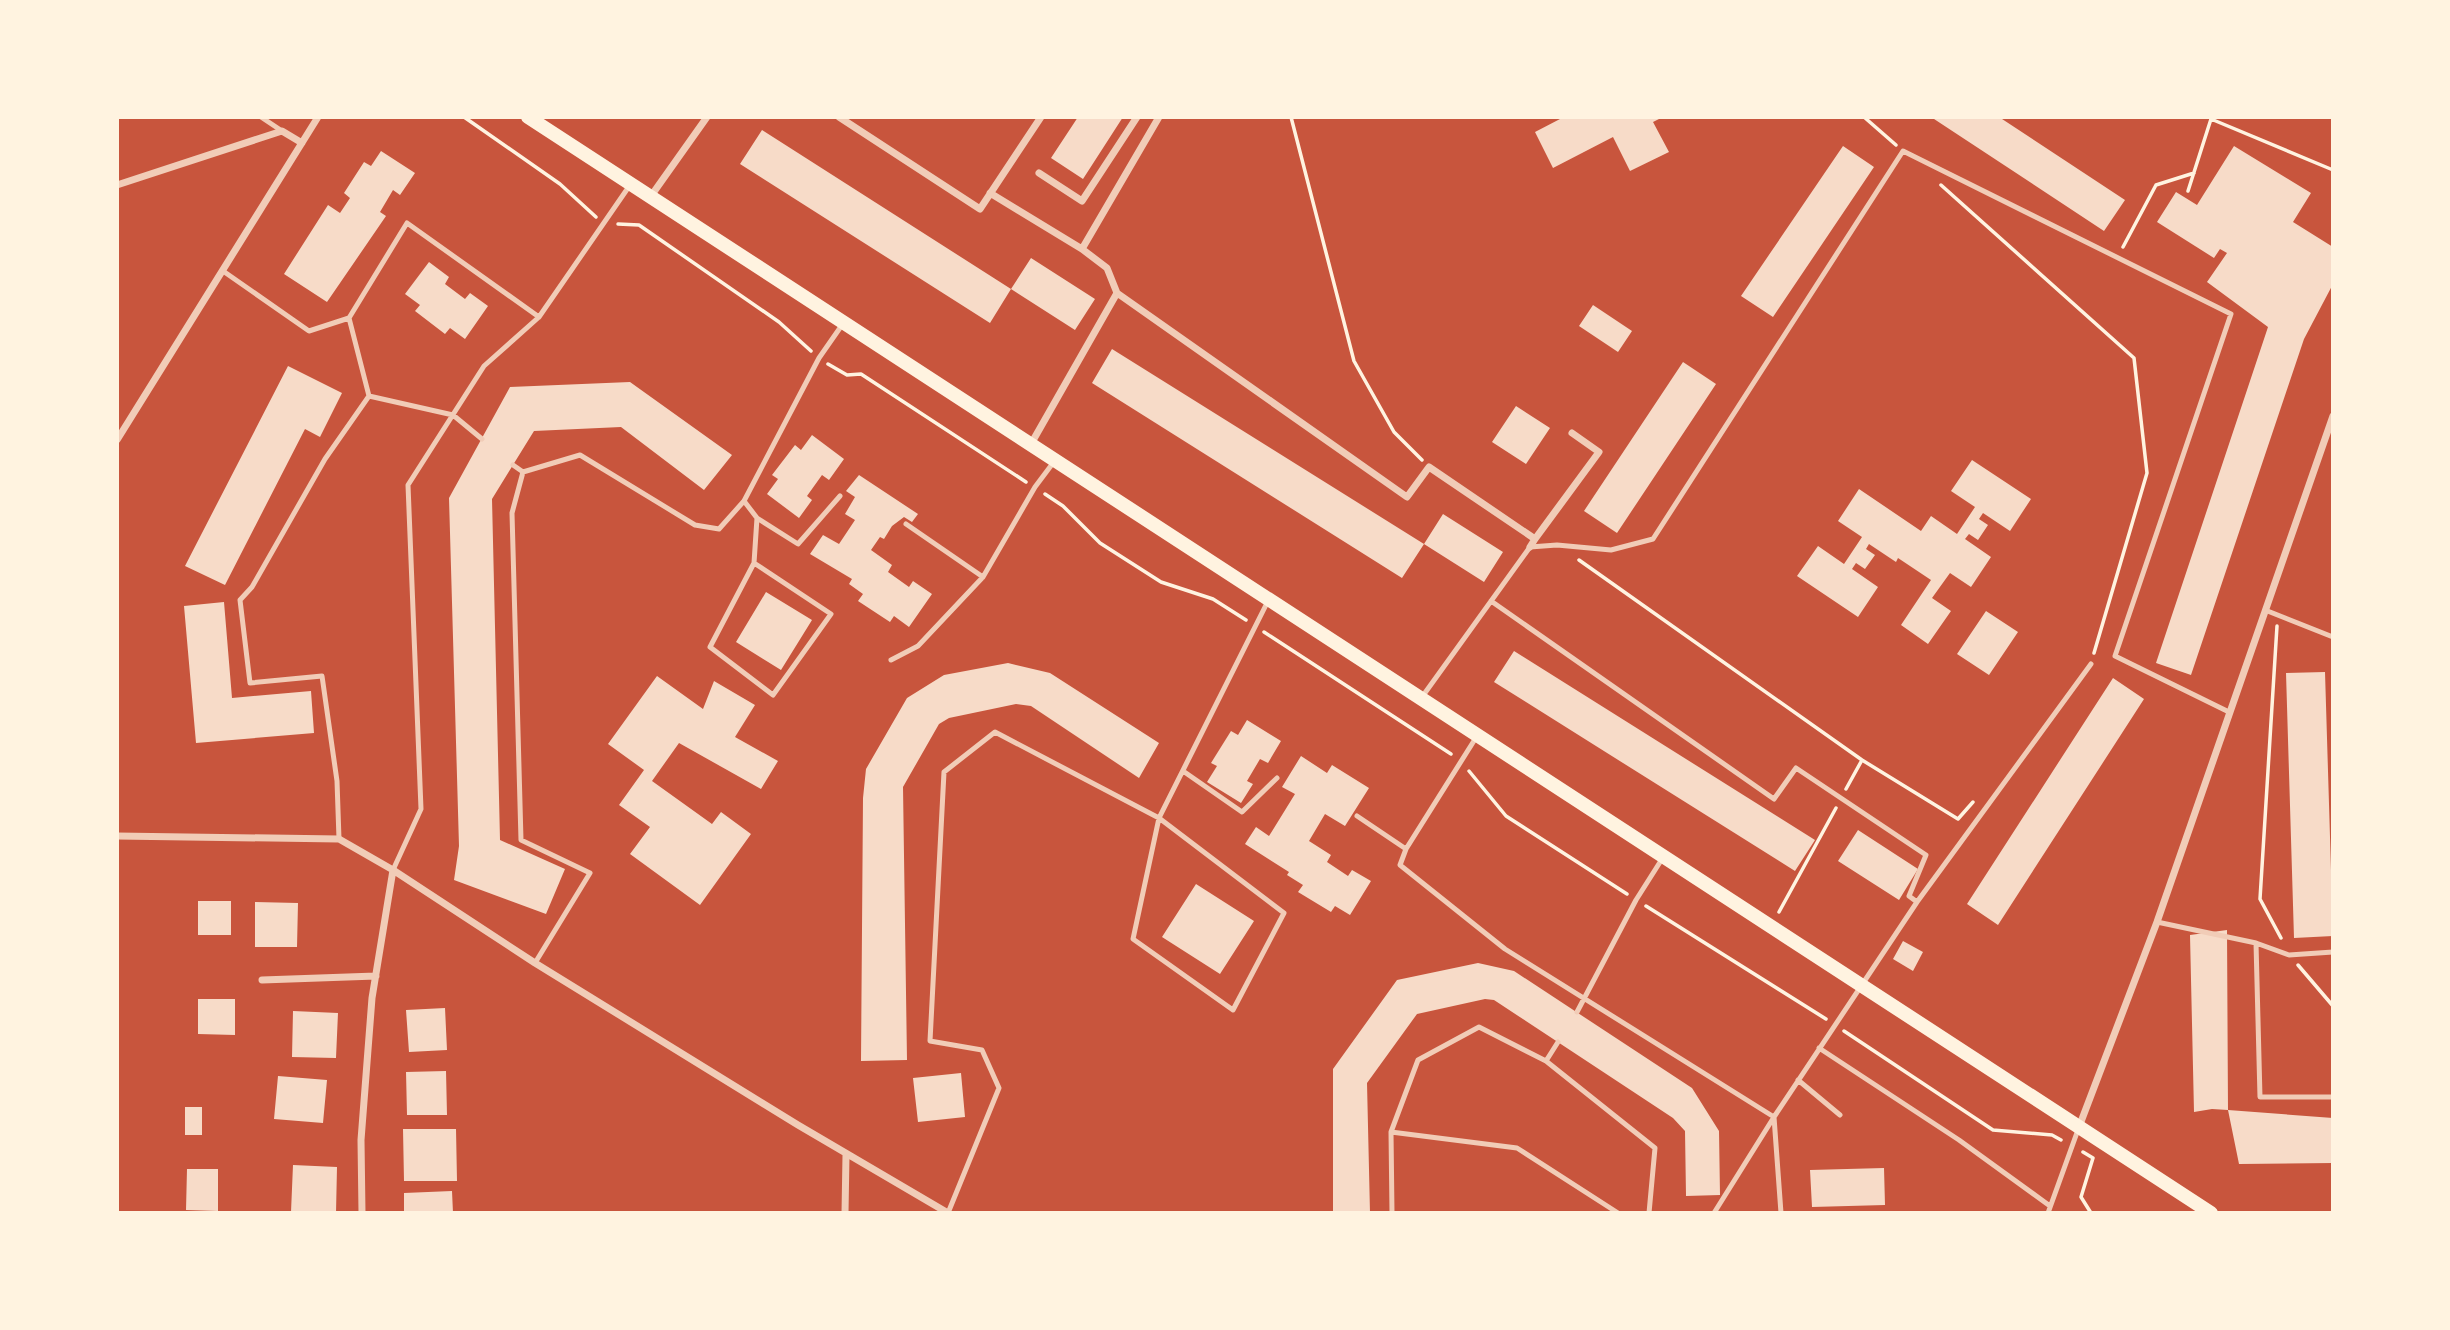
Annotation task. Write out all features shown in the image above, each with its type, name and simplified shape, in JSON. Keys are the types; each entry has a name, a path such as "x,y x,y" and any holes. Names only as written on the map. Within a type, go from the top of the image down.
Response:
{"main road":[{"path":"528,117 2211,1213"}],"street":[{"path":"117,440 318,117"},
{"path":"650,197 707,117"},
{"path":"839,117 980,209 1041,117"},
{"path":"1040,173 1082,201 1137,117"},
{"path":"1082,249 1159,117"},
{"path":"117,185 282,131 302,143"},
{"path":"990,193 1082,249 1107,268 1117,293 1407,497 1429,467 1535,539"},
{"path":"1031,445 1117,293"},
{"path":"2079,1127 2157,922 2333,416"},
{"path":"1531,547 1599,452 1573,433"},
{"path":"117,836 339,839 393,870 535,963 846,1155 947,1213"},
{"path":"362,1213 361,1140 376,976 393,870"},
{"path":"262,980 376,976"},
{"path":"845,1213 846,1155"}],"lane":[{"path":"261,117 282,131"},
{"path":"1421,698 1531,547 1557,545 1611,550 1653,539 1903,151 2231,314 2115,656 2229,712"},
{"path":"393,870 421,809 408,485 484,366 539,317 631,184"},
{"path":"223,271 309,331 349,318 407,223 539,317"},
{"path":"339,839 337,781 323,676 250,683 240,600 252,587 325,459 369,396 349,318"},
{"path":"523,472 580,455 695,524 719,529 744,501 819,358 844,323"},
{"path":"369,396 453,415 482,439"},
{"path":"891,660 918,646 983,577 1035,487 1055,460"},
{"path":"513,465 523,472"},
{"path":"523,472 512,513 521,840 590,873 535,963"},
{"path":"744,501 757,518 798,544 840,496"},
{"path":"754,562 831,614 773,695 710,647 754,562 757,518"},
{"path":"906,524 983,577"},
{"path":"947,1213 999,1088 982,1050 930,1041 944,772 995,732 1159,818 1284,913 1233,1010 1133,939 1159,818 1269,599"},
{"path":"1491,601 1774,799 1796,768 1926,855 1909,896 1917,902"},
{"path":"2265,610 2333,637"},
{"path":"1714,1213 1773,1117 1917,902 2091,664"},
{"path":"1478,735 1405,849 1400,865 1505,949 1773,1117"},
{"path":"1183,771 1241,812 1277,778"},
{"path":"1357,816 1405,849"},
{"path":"1577,1012 1636,900 1663,856"},
{"path":"2157,922 2256,943 2289,955 2333,952"},
{"path":"2256,943 2260,1097 2333,1097"},
{"path":"1392,1213 1391,1132 1418,1060 1479,1027 1546,1061 1654,1148 1649,1213"},
{"path":"1546,1061 1558,1042"},
{"path":"1819,1048 1959,1140 2049,1209 2079,1127"},
{"path":"1798,1080 1840,1115"},
{"path":"1773,1117 1781,1213"},
{"path":"1391,1132 1517,1148 1618,1213"}],"path":[{"path":"464,117 560,184 603,224 639,225 779,322 819,358 847,375 861,374 1063,506 1100,543 1161,582 1213,599 1461,761 1506,816 1835,1025 1993,1130 2052,1135 2093,1158 2081,1197 2091,1213"},
{"path":"1291,117 1354,361 1394,432 1429,467"},
{"path":"1864,117 1903,151"},
{"path":"2188,191 2212,118 2333,170"},
{"path":"2117,257 2156,185 2194,173"},
{"path":"1933,178 2134,358 2147,473 2091,664"},
{"path":"1557,545 1862,760 1958,820 1976,799"},
{"path":"2278,615 2260,899 2289,955 2333,1006"},
{"path":"1771,926 1862,760"}],"building":[{"path":"1078,117 1123,117 1083,179 1051,158"},
{"path":"1559,117 1663,117 1653,122 1669,152 1630,171 1613,137 1553,168 1535,132 1560,119"},
{"path":"1931,117 1999,117 2125,200 2104,231"},
{"path":"762,130 1011,289 990,323 740,164"},
{"path":"1843,146 1874,167 1773,317 1741,296"},
{"path":"2234,146 2311,193 2293,222 2333,247 2333,284 2304,339 2191,675 2156,663 2268,327 2207,282 2227,253 2220,249 2214,258 2157,222 2176,192 2197,205"},
{"path":"381,151 415,173 400,195 393,190 380,212 386,216 327,302 284,274 328,205 340,213 350,198 344,193 364,162 371,166"},
{"path":"1031,258 1095,299 1075,330 1011,289"},
{"path":"429,262 449,277 445,284 465,299 470,293 488,306 465,339 450,328 445,334 415,311 420,305 405,294"},
{"path":"1593,305 1632,331 1618,352 1579,326"},
{"path":"1112,349 1424,544 1402,578 1092,383"},
{"path":"1683,362 1716,384 1617,533 1584,511"},
{"path":"288,366 342,393 320,437 305,429 225,585 185,566"},
{"path":"630,382 732,455 704,490 621,427 534,431 492,499 500,840 565,869 546,914 454,880 459,846 449,498 510,387"},
{"path":"1516,406 1550,428 1526,464 1492,442"},
{"path":"812,435 844,459 829,480 822,475 807,496 812,500 799,518 767,494 778,479 772,475 795,445 801,450"},
{"path":"1972,460 2031,499 2010,531 1983,513 1979,519 1988,525 1978,540 1969,534 1965,539 1991,557 1971,587 1950,573 1932,598 1951,611 1928,644 1901,625 1931,580 1898,558 1896,562 1869,544 1866,549 1875,555 1865,569 1856,563 1852,569 1878,587 1858,617 1797,576 1818,546 1844,564 1862,537 1838,521 1859,489 1921,531 1931,516 1957,534 1975,507 1951,491"},
{"path":"859,475 918,514 912,522 904,517 892,526 884,539 880,537 871,550 892,565 888,572 909,587 913,581 932,594 909,627 894,616 890,622 858,601 863,594 849,584 852,579 810,554 823,535 839,544 855,520 845,514 855,497 846,491"},
{"path":"1443,514 1503,552 1484,582 1424,544"},
{"path":"766,592 812,620 781,670 736,642"},
{"path":"224,602 232,698 311,691 314,733 196,743 184,606"},
{"path":"1986,611 2018,632 1989,675 1957,654"},
{"path":"1514,651 1815,840 1795,871 1494,682"},
{"path":"1008,663 1050,673 1159,743 1139,778 1031,706 1016,704 949,718 939,724 903,787 907,1060 861,1061 863,798 866,769 907,698 944,675"},
{"path":"2325,672 2333,936 2294,938 2286,673"},
{"path":"657,676 703,709 714,681 755,705 735,737 778,761 761,789 679,743 652,781 712,824 721,812 751,834 700,905 630,854 650,827 619,805 644,770 608,744"},
{"path":"2113,678 2144,699 1998,925 1967,904"},
{"path":"1247,720 1281,741 1268,763 1260,759 1247,781 1253,784 1241,803 1207,782 1217,766 1211,763 1231,731 1238,735"},
{"path":"1301,756 1327,773 1332,765 1369,788 1345,826 1325,814 1309,841 1331,855 1327,862 1348,876 1352,870 1371,881 1350,915 1335,906 1331,912 1298,892 1303,885 1287,875 1289,872 1245,844 1256,827 1269,836 1295,794 1282,787"},
{"path":"1858,830 1918,869 1899,900 1838,861"},
{"path":"1196,884 1254,921 1220,974 1162,937"},
{"path":"198,901 231,901 231,935 198,935"},
{"path":"255,902 298,903 297,947 255,947"},
{"path":"2227,930 2228,1110 2194,1112 2190,935"},
{"path":"1903,941 1923,952 1913,971 1893,959"},
{"path":"1478,963 1514,971 1692,1088 1719,1131 1720,1195 1686,1196 1685,1131 1673,1118 1494,1000 1485,999 1417,1014 1367,1083 1370,1213 1333,1213 1333,1069 1397,980"},
{"path":"198,999 235,999 235,1035 198,1034"},
{"path":"445,1008 447,1050 409,1052 406,1010"},
{"path":"293,1011 338,1013 336,1058 292,1057"},
{"path":"446,1071 447,1115 407,1115 406,1072"},
{"path":"961,1073 965,1117 918,1122 913,1078"},
{"path":"278,1076 327,1080 323,1123 274,1119"},
{"path":"185,1107 202,1107 202,1135 185,1135"},
{"path":"2228,1110 2333,1118 2333,1163 2239,1164"},
{"path":"403,1129 456,1129 457,1181 404,1181"},
{"path":"293,1165 337,1167 336,1213 291,1212"},
{"path":"1884,1168 1885,1205 1812,1207 1810,1170"},
{"path":"187,1169 218,1169 218,1211 186,1210"},
{"path":"452,1191 453,1213 404,1213 404,1193"}]}
